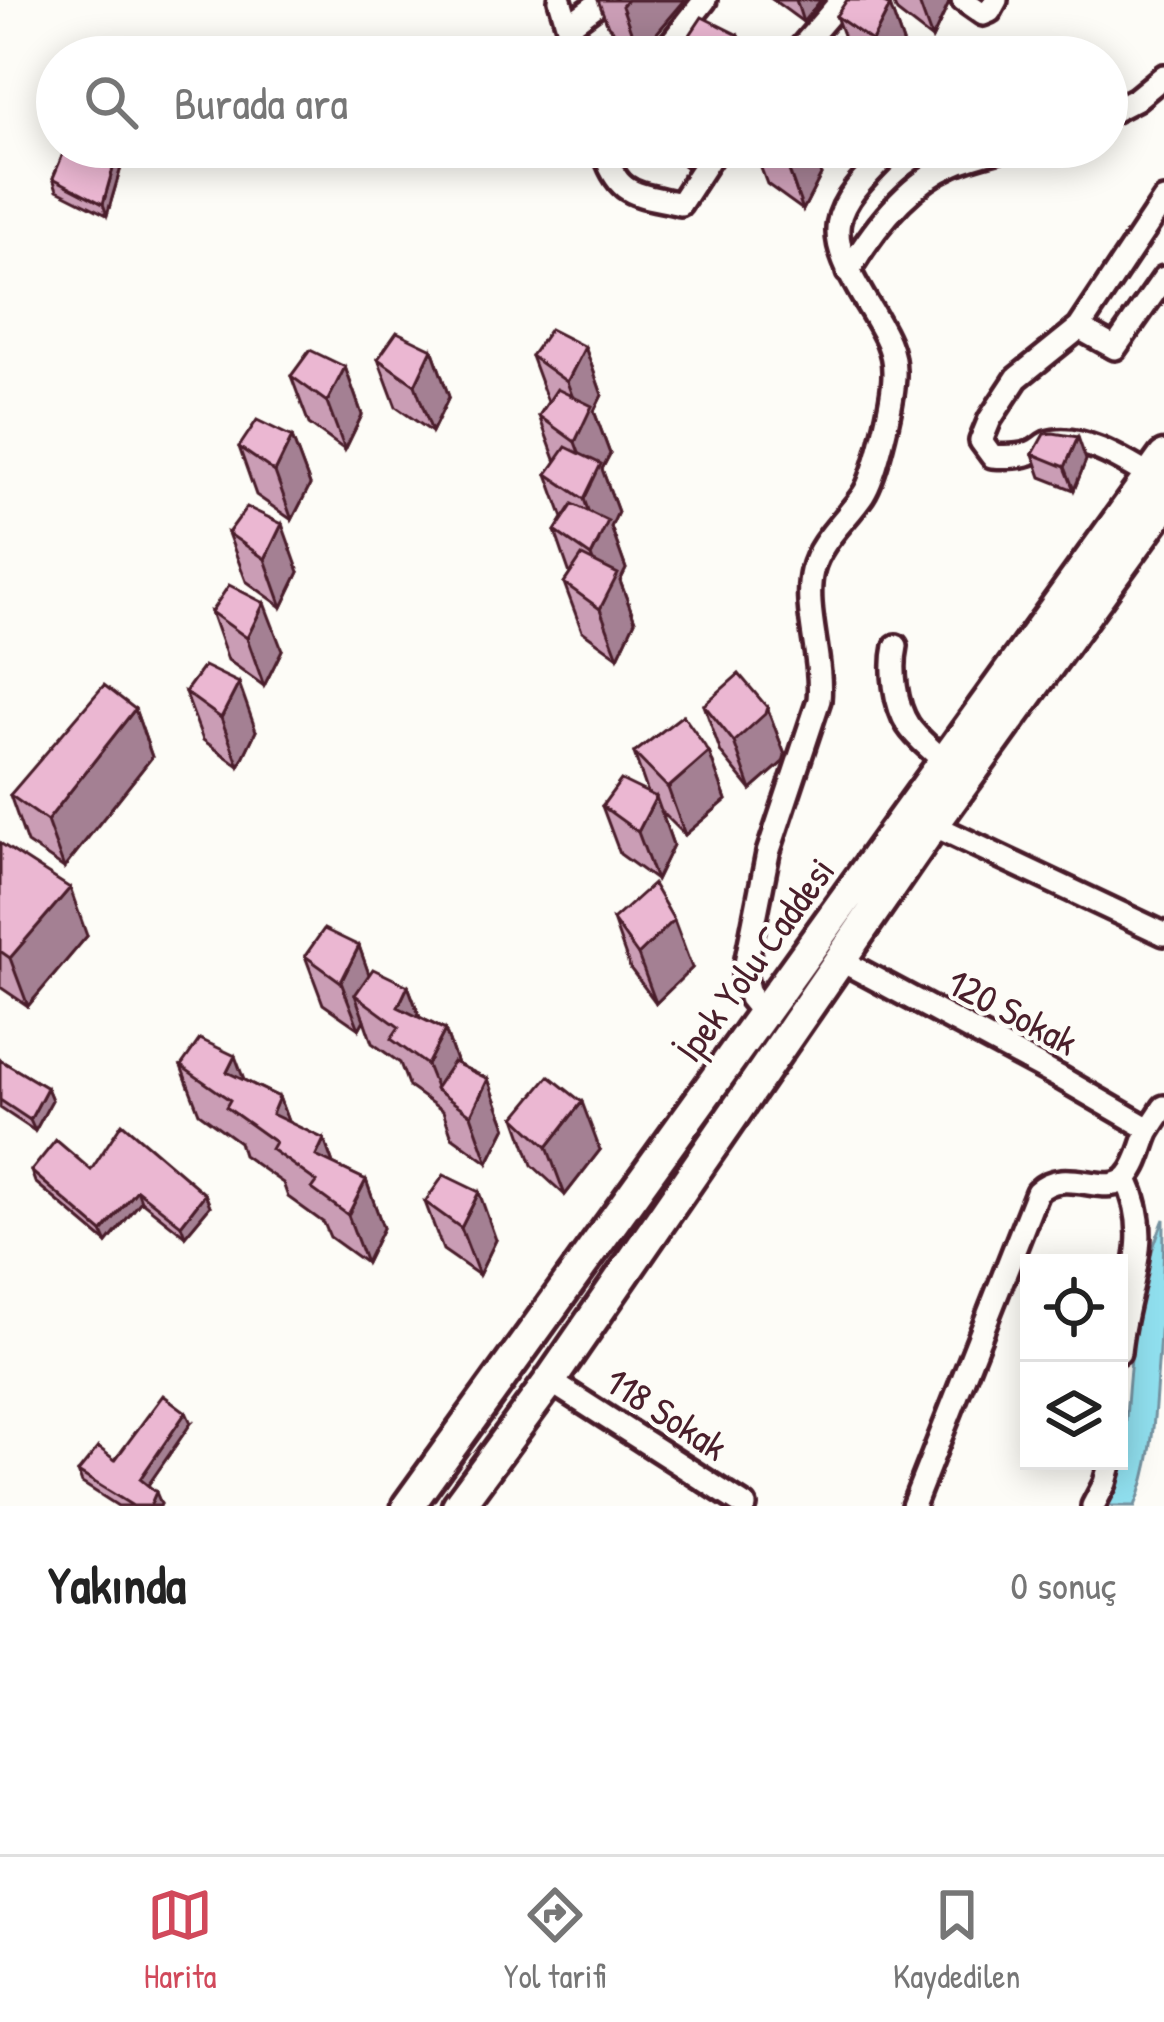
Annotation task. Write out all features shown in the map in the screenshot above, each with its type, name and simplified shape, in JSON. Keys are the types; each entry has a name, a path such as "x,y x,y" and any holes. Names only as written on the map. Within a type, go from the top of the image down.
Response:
{"highway":[{"name":"İpek Yolu Caddesi","path":"408,1506 944,762 1159,473"},
{"name":"İpek Yolu Caddesi","path":"458,1506 550,1381 933,825 1164,505"}],"street":[{"path":"560,0 571,36"},
{"path":"568,26 603,0"},
{"path":"677,36 705,0"},
{"path":"811,36 842,0"},
{"path":"963,0 983,14 996,0"},
{"path":"1128,103 1164,76"},
{"path":"610,168 631,191 680,204 703,168"},
{"path":"763,1014 750,998 744,974 768,853 819,700 810,578 820,550 870,484 894,382 887,337 848,272 838,242 839,213 874,168"},
{"path":"848,272 896,206 944,168"},
{"path":"1159,473 1069,441 1049,442 1030,453 1009,457 992,456 982,441 1017,378 1079,328 1164,200"},
{"path":"1079,328 1115,348 1155,308 1164,278"},
{"path":"896,646 896,688 903,714 910,728 944,762"},
{"path":"933,825 1164,934"},
{"name":"120 Sokak","path":"840,960 1149,1130"},
{"path":"913,1506 1037,1192 1051,1181 1108,1184 1126,1179 1164,1107"},
{"path":"1126,1179 1141,1227 1128,1301"},
{"name":"118 Sokak","path":"550,1381 745,1506"},
{"path":"1093,1506 1109,1470"}],"water":[{"path":"1164,1219 1149,1459 1135,1506 1107,1506 1122,1470 1128,1470 1129,1375 1152,1250"}],"building":[{"path":"847,0 877,0 890,6 875,36 865,36 836,16"},
{"path":"702,17 738,35 737,36 689,36"},
{"path":"57,168 113,168 103,204 53,178"},
{"path":"550,329 585,347 567,382 531,356"},
{"path":"397,332 432,349 415,385 378,359"},
{"path":"310,350 345,367 327,402 291,376"},
{"path":"557,389 592,406 575,442 539,416"},
{"path":"257,420 292,437 275,472 239,447"},
{"path":"1044,434 1078,437 1065,467 1033,454"},
{"path":"566,447 601,464 584,499 547,474"},
{"path":"573,504 608,521 591,556 555,531"},
{"path":"247,507 282,524 265,559 228,533"},
{"path":"582,556 618,574 600,609 564,583"},
{"path":"229,585 264,603 247,638 211,612"},
{"path":"204,666 239,683 221,718 185,692"},
{"path":"739,674 767,707 734,742 704,705"},
{"path":"104,685 135,709 47,821 10,795"},
{"path":"683,715 709,752 668,788 634,753"},
{"path":"621,780 656,797 638,832 602,806"},
{"path":"0,843 70,888 10,958 0,951"},
{"path":"653,884 674,920 638,955 613,920"},
{"path":"324,929 359,946 341,982 305,956"},
{"path":"373,969 408,986 398,1007 445,1030 427,1065 391,1039 399,1027 355,995"},
{"path":"200,1039 235,1056 227,1072 279,1097 272,1114 324,1139 316,1156 366,1180 348,1215 312,1189 317,1182 271,1149 275,1142 226,1107 230,1100 181,1066"},
{"path":"0,1060 47,1088 30,1120 0,1100"},
{"path":"453,1062 488,1079 471,1115 435,1089"},
{"path":"549,1076 582,1102 547,1147 515,1117"},
{"path":"122,1123 205,1194 181,1225 137,1190 102,1232 31,1171 56,1140 91,1170"},
{"path":"444,1175 479,1192 461,1228 425,1202"},
{"path":"163,1395 186,1412 140,1479 156,1492 150,1506 133,1506 78,1472 98,1447 115,1460"}]}
